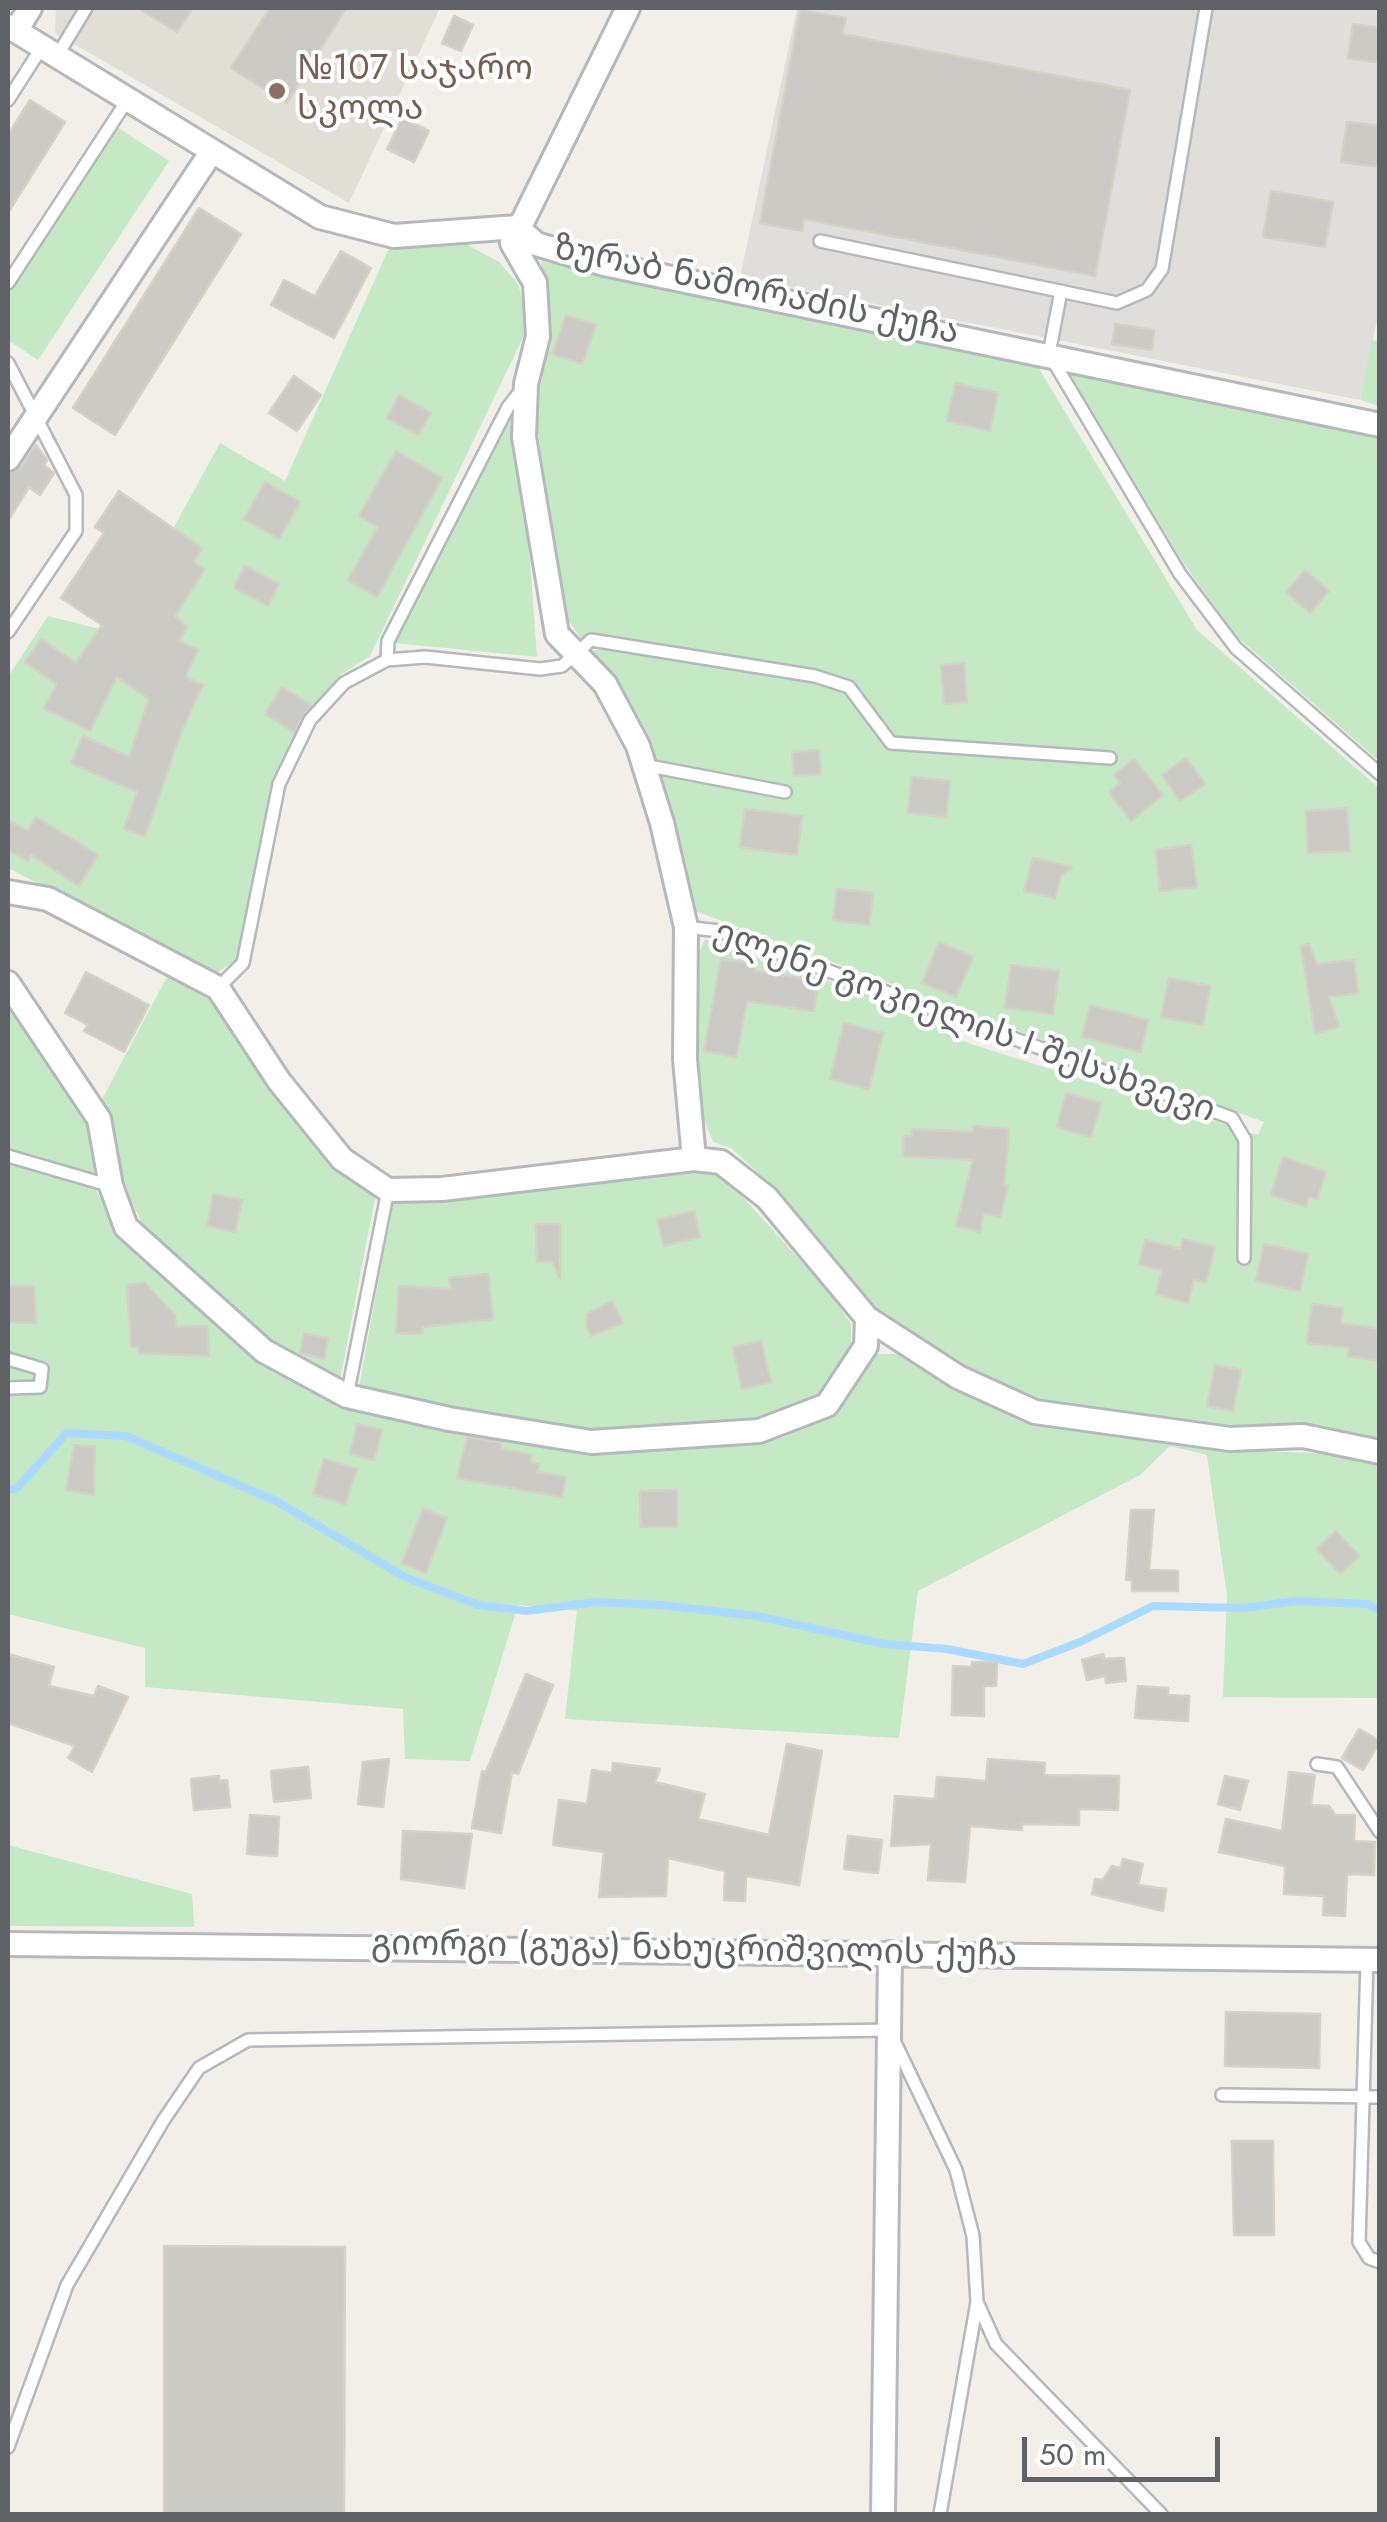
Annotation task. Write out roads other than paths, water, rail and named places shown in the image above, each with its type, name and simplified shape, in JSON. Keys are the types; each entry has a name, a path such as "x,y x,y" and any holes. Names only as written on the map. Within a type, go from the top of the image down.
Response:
{"street":[{"path":"12,28 30,8"},
{"path":"517,227 628,8"},
{"name":"ზურაბ ნამორაძის ქუჩა","path":"12,28 320,217 394,236 517,227 536,244 604,264 1380,425"},
{"path":"8,458 212,151"},
{"name":"ელენე გოკიელის I შესახვევი","path":"517,227 512,243 535,283 538,336 526,384 524,437 550,602 557,634 605,684 644,765 686,927 685,1059 694,1159"},
{"path":"8,892 48,899 218,988 279,1081 342,1160 388,1190 442,1189 694,1159 721,1162 768,1198 867,1318 958,1377 1035,1412 1230,1439 1303,1436 1380,1452"},
{"path":"8,983 99,1119 111,1186 126,1227 197,1295 264,1351 347,1396 449,1419 591,1442 760,1430 827,1405 866,1346 867,1318"},
{"name":"გიორგი (გუგა) ნახუცრიშვილის ქუჩა","path":"8,1944 1373,1959"},
{"path":"883,2514 890,1953"}],"lane":[{"path":"8,100 86,8"},
{"path":"820,241 1117,303 1147,290 1162,269 1206,8"},
{"path":"8,282 128,99"},
{"path":"1060,291 1049,354 1180,574 1236,648 1380,774"},
{"path":"8,364 76,496 76,532 8,632"},
{"path":"387,660 388,641 508,407 526,384"},
{"path":"218,988 243,963 279,784 310,720 344,683 387,660 425,657 540,670 562,666 591,640 816,676 849,687 891,743 1110,758"},
{"path":"644,765 786,792"},
{"name":"ელენე გოკიელის I შესახვევი","path":"686,927 719,931 1232,1118 1245,1140 1244,1258"},
{"path":"8,1156 111,1186"},
{"path":"347,1396 388,1190"},
{"path":"8,1359 42,1368 40,1387 8,1388"},
{"path":"1317,1764 1338,1767 1380,1832"},
{"path":"1373,1959 1363,2096 1359,2242 1369,2258 1380,2262"},
{"path":"8,2447 67,2285 163,2121 200,2068 248,2040 889,2030 956,2170 973,2236 976,2302 940,2514"},
{"path":"1222,2095 1380,2096"},
{"path":"976,2302 996,2344 1161,2514"}],"waterway":[{"path":"8,1490 17,1488 67,1433 126,1436 276,1501 405,1577 478,1605 527,1611 595,1602 660,1605 757,1616 884,1644 947,1649 1023,1664 1080,1642 1153,1606 1243,1608 1297,1601 1367,1604 1380,1611"}],"place":[{"name":"№107 საჯარო სკოლა","path":"277,91"}]}
